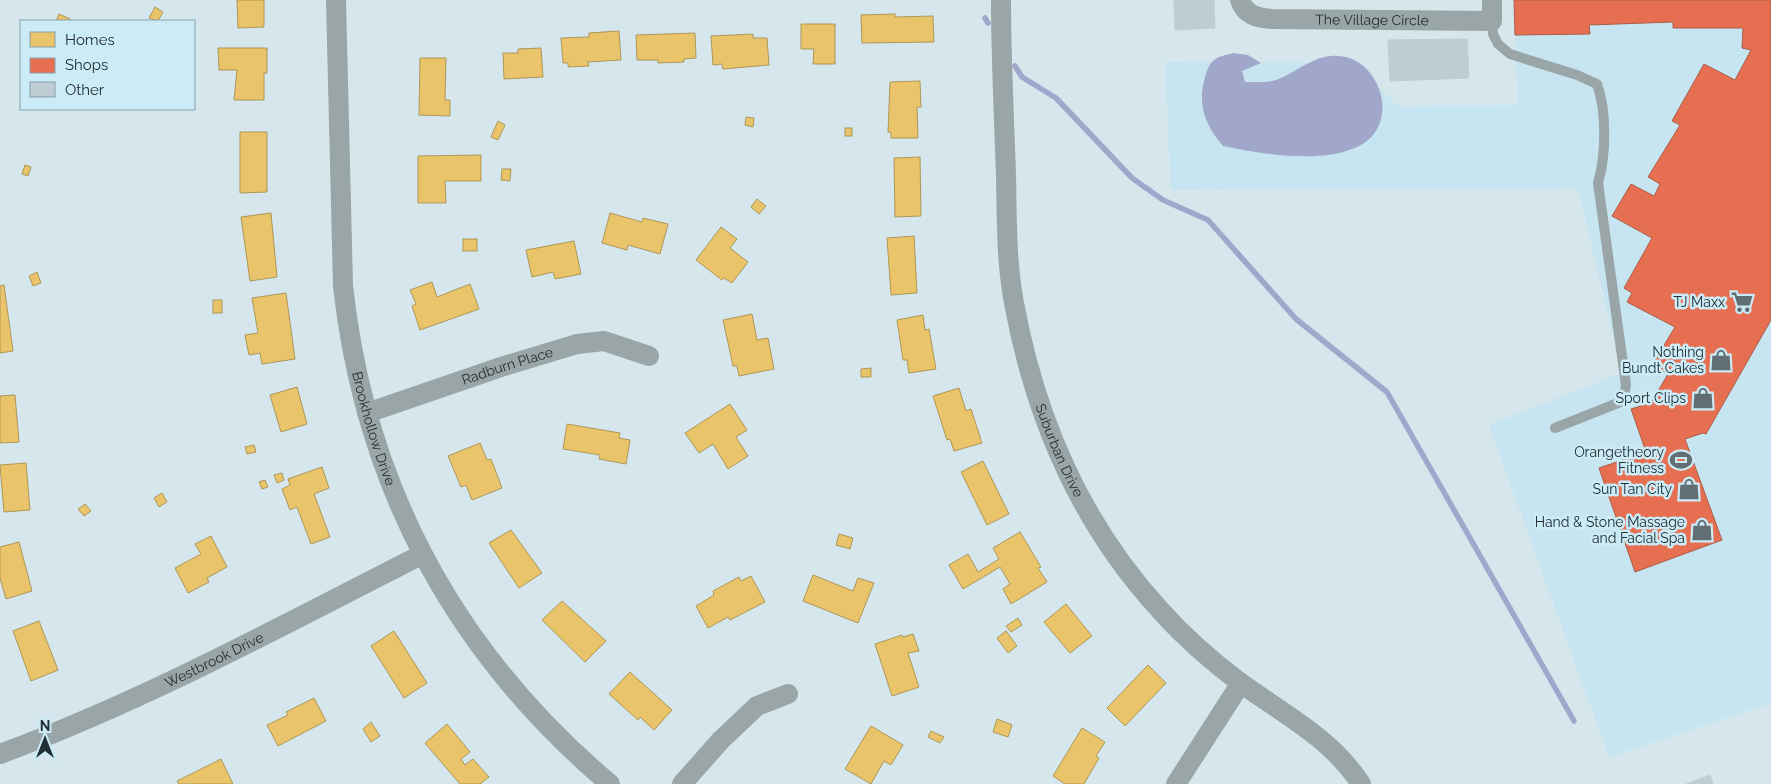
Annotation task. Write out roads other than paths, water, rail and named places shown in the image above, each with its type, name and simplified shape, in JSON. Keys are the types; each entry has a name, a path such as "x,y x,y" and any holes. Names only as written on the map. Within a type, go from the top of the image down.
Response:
{"street":[{"name":"Brookhollow Drive","path":"336,0 343,286 347,324 366,413 378,453 421,554 476,639 530,708 580,759 610,784"},
{"name":"Suburban Drive","path":"1001,0 1002,109 1008,256 1014,302 1027,364 1043,417 1062,465 1086,510 1112,549 1160,611 1241,682 1324,743 1361,784"},
{"name":"The Village Circle","path":"1240,0 1244,10 1256,16 1272,20 1492,21"},
{"path":"1492,0 1492,21"},
{"name":"Radburn Place","path":"366,413 501,367 577,344 604,341 649,356"},
{"name":"Westbrook Drive","path":"0,754 72,728 164,686 421,554"},
{"path":"1176,784 1241,682"},
{"path":"682,784 721,740 757,706 788,694"}],"lane":[{"path":"1492,21 1493,34 1498,44 1510,54 1584,78 1597,84 1601,96 1603,165 1598,183 1626,385 1623,401 1554,428"}],"water":[{"path":"1233,53 1248,55 1261,63 1242,71 1245,82 1276,80 1313,61 1329,56 1353,60 1366,68 1375,80 1381,95 1382,110 1379,125 1371,137 1357,147 1326,155 1291,156 1223,146 1207,122 1202,105 1202,96 1209,66 1218,58"}],"waterway":[{"path":"985,18 988,23"},
{"path":"1015,66 1022,77 1056,98 1132,178 1163,200 1208,220 1296,319 1387,392 1574,721"}],"place":[{"name":"TJ Maxx","path":"1742,302"},
{"name":"Nothing Bundt Cakes","path":"1721,360"},
{"name":"Sport Clips","path":"1703,398"},
{"name":"Orangetheory Fitness","path":"1681,460"},
{"name":"Sun Tan City","path":"1689,489"},
{"name":"Hand & Stone Massage and Facial Spa","path":"1702,530"}]}
